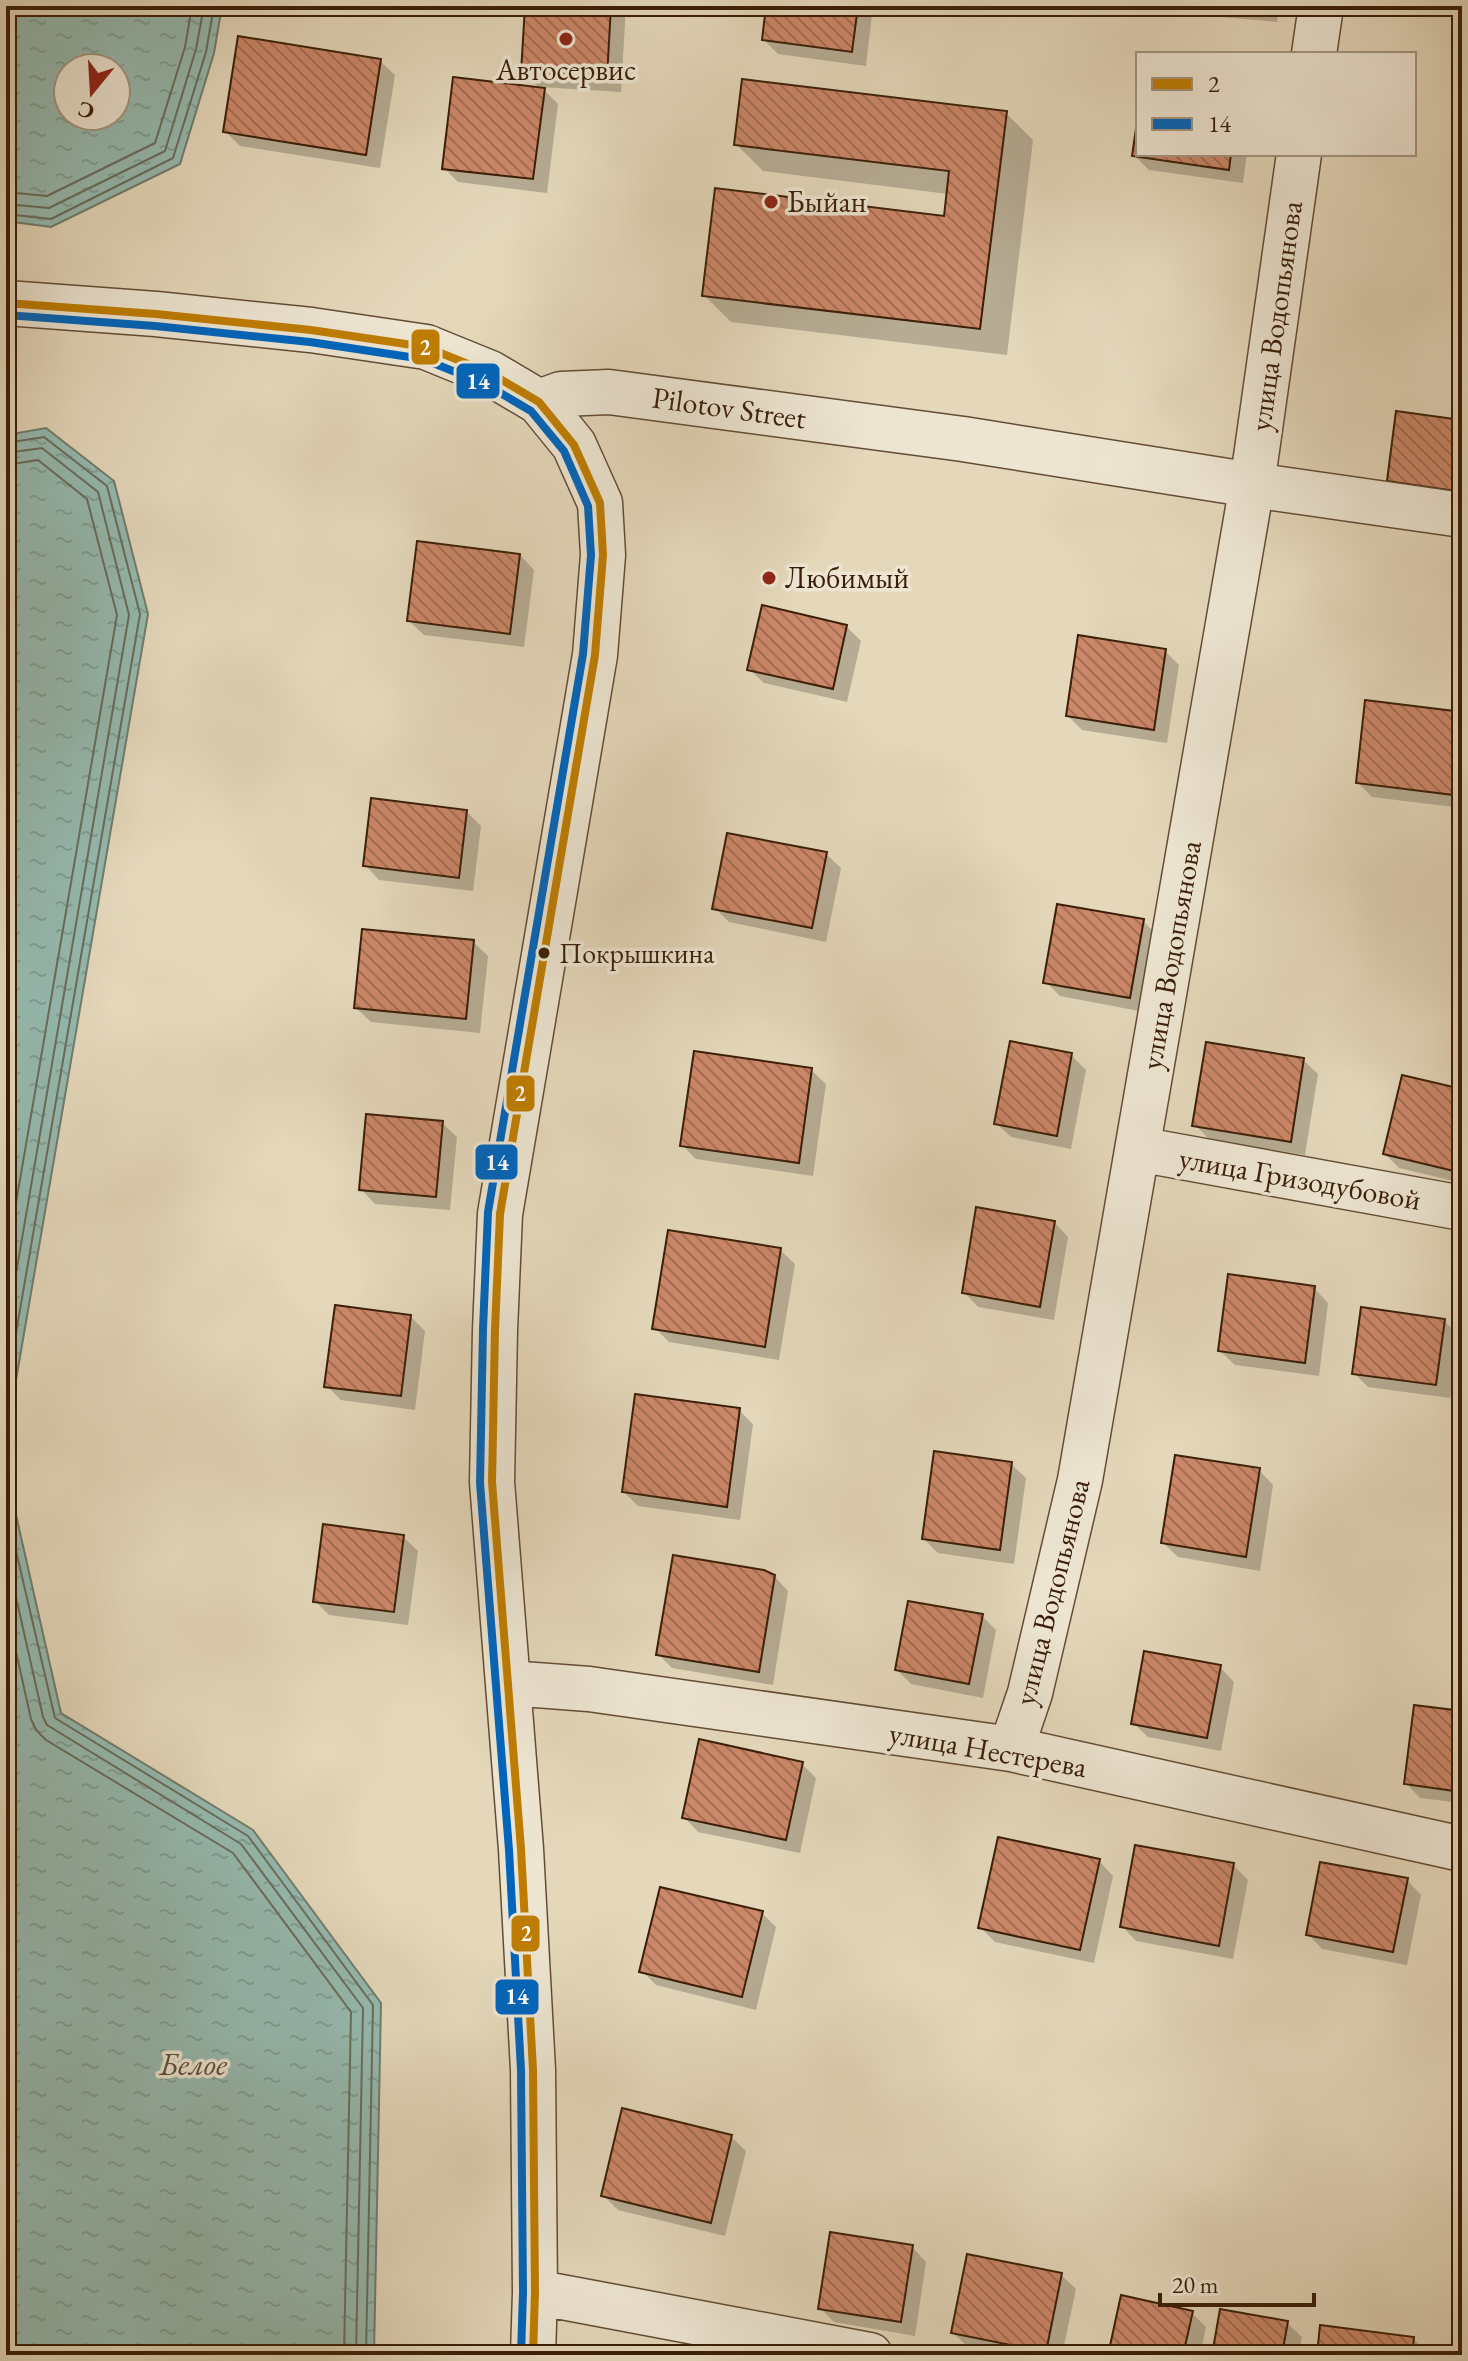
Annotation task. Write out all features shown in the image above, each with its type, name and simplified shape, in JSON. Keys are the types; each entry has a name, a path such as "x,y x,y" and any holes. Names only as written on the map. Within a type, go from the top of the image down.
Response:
{"street":[{"path":"1314,52 1321,6"},
{"name":"улица Водопьянова","path":"1011,1749 1030,1693 1080,1480 1252,485 1299,156"},
{"path":"6,303 311,330 426,347 490,373 539,402 574,445 600,503 603,555 593,671 500,1214 492,1482 521,1849 533,2070 533,2355"},
{"name":"Pilotov Street","path":"539,402 561,394 609,392 963,439 1462,515"},
{"name":"улица Гризодубовой","path":"1138,1149 1462,1208"},
{"name":"улица Нестерева","path":"508,1683 589,1689 1011,1749 1462,1849"},
{"path":"535,2292 870,2355"}],"water":[{"path":"6,6 222,6 214,53 180,164 51,227 6,221"},
{"path":"46,428 114,481 148,614 6,1438 6,435"},
{"name":"Белое","path":"6,1471 61,1713 253,1830 381,2003 374,2355 6,2355"}],"building":[{"name":"Автосервис","path":"525,6 611,6 607,78 521,73"},
{"path":"766,6 858,6 852,52 762,40"},
{"path":"238,36 381,59 366,155 223,132"},
{"path":"453,77 545,88 533,179 442,169"},
{"name":"Быйан","path":"742,79 1007,111 980,329 702,296 715,188 944,216 949,171 734,145"},
{"path":"1136,129 1136,156 1231,156 1229,170 1132,156"},
{"path":"1396,411 1462,420 1462,492 1387,481"},
{"path":"417,541 520,554 510,634 407,621"},
{"path":"762,605 847,625 833,689 747,670"},
{"path":"1078,635 1166,649 1154,730 1066,716"},
{"path":"1365,700 1462,712 1462,796 1356,783"},
{"path":"371,798 467,810 459,878 363,866"},
{"path":"727,833 827,852 812,928 712,909"},
{"path":"1057,904 1144,919 1130,998 1043,983"},
{"path":"362,929 474,940 466,1019 354,1008"},
{"path":"1010,1041 1072,1053 1057,1136 994,1124"},
{"path":"1206,1042 1304,1058 1291,1142 1192,1126"},
{"path":"694,1051 812,1068 799,1163 680,1146"},
{"path":"1402,1075 1462,1089 1462,1173 1383,1154"},
{"path":"366,1114 443,1121 436,1197 359,1190"},
{"path":"976,1207 1055,1221 1040,1307 962,1293"},
{"path":"668,1230 781,1248 765,1347 652,1329"},
{"path":"1228,1274 1315,1286 1305,1363 1218,1351"},
{"path":"335,1305 411,1315 401,1396 324,1387"},
{"path":"1361,1307 1445,1319 1436,1385 1352,1374"},
{"path":"635,1394 740,1408 727,1507 622,1492"},
{"path":"934,1451 1012,1462 1000,1550 922,1539"},
{"path":"1175,1455 1260,1468 1246,1557 1161,1543"},
{"path":"323,1524 404,1535 394,1612 313,1602"},
{"path":"673,1555 764,1570 775,1575 759,1672 656,1655"},
{"path":"908,1601 983,1614 969,1684 895,1670"},
{"path":"1144,1651 1221,1665 1207,1738 1131,1724"},
{"path":"1414,1705 1462,1711 1462,1792 1404,1784"},
{"path":"699,1739 803,1762 786,1840 682,1818"},
{"path":"998,1837 1100,1859 1080,1950 978,1928"},
{"path":"1135,1845 1234,1863 1219,1946 1120,1927"},
{"path":"1320,1862 1408,1878 1393,1952 1306,1935"},
{"path":"660,1887 763,1911 742,1997 639,1972"},
{"path":"622,2108 732,2135 711,2223 601,2196"},
{"path":"830,2232 913,2245 901,2322 818,2309"},
{"path":"967,2254 1062,2273 1046,2352 951,2333"},
{"path":"1121,2295 1193,2311 1183,2355 1108,2355"},
{"path":"1220,2309 1288,2321 1282,2355 1212,2355"},
{"path":"1320,2325 1414,2337 1412,2355 1317,2355"}],"transit line":[{"name":"2","path":"6,303 311,330 426,347 490,373 539,402 574,445 600,503 603,555 595,655 500,1214 495,1330 492,1482 521,1849 533,2070 533,2355"},
{"name":"14","path":"6,315 310,342 423,359 485,384 531,411 564,451 588,506 591,555 583,654 488,1212 483,1329 480,1483 509,1850 521,2070 521,2355"}],"place":[{"name":"Автосервис","path":"566,39"},
{"name":"Быйан","path":"771,202"},
{"name":"Любимый","path":"769,578"},
{"name":"Покрышкина","path":"544,953"}]}
